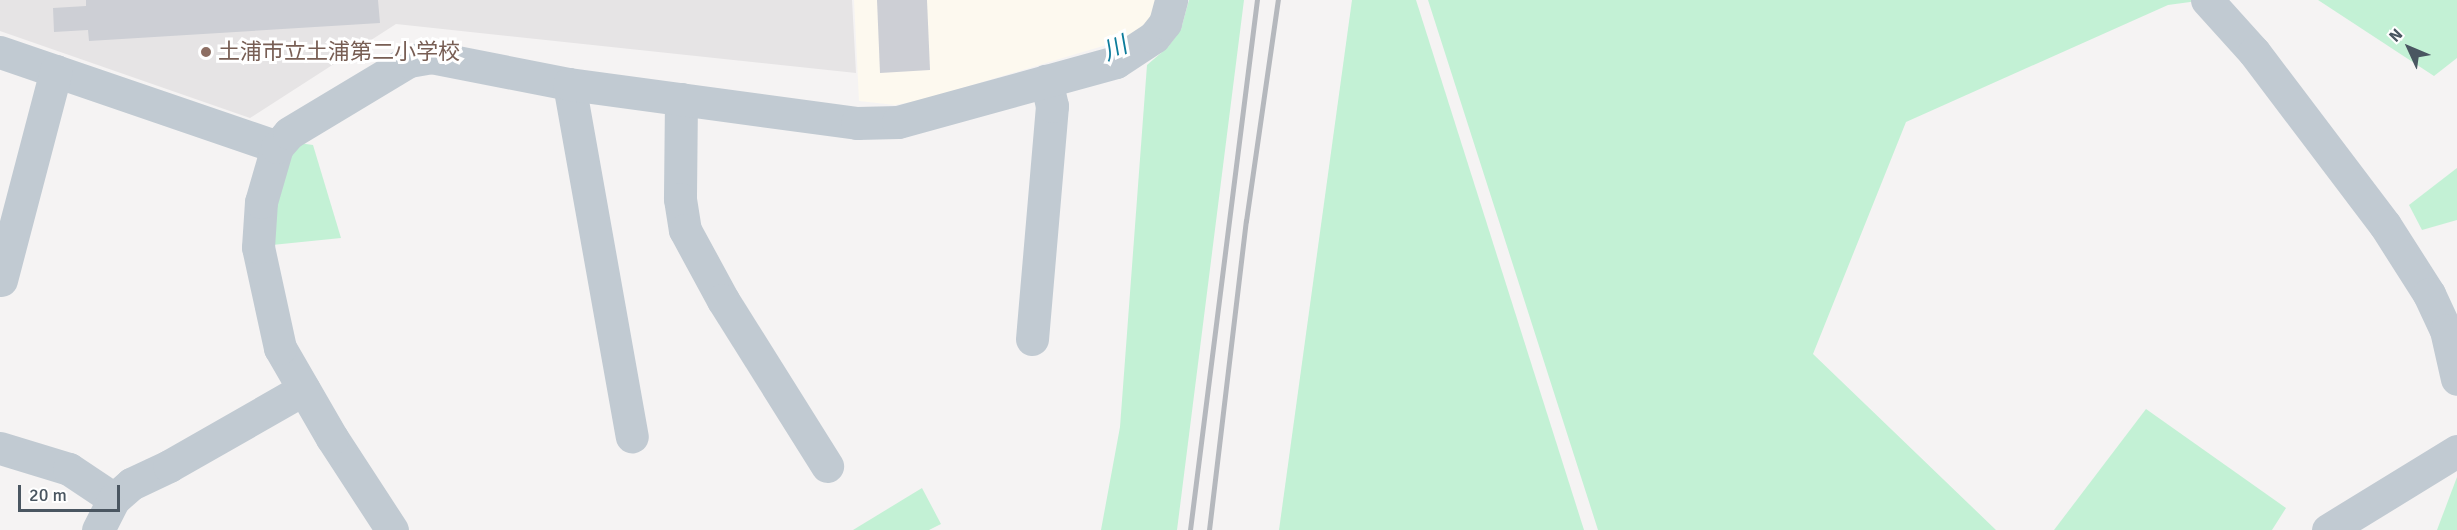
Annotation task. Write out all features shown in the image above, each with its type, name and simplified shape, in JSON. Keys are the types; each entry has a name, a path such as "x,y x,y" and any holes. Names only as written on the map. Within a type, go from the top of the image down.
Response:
{"street":[{"path":"392,530 338,447 280,348 258,247 261,202 277,147 289,133 409,62 431,57 568,84 857,123 898,122 1116,62 1155,37 1165,23 1171,0"},
{"path":"2207,0 2254,52 2385,225 2429,294 2446,330 2457,379"},
{"path":"0,52 277,147"},
{"path":"1,280 56,71"},
{"path":"1032,339 1052,106 1046,81"},
{"path":"568,84 632,436"},
{"path":"681,99 680,199 685,230 723,300 827,466"},
{"path":"98,530 114,499 131,484 169,466 304,389"},
{"path":"0,448 69,469 114,499"},
{"path":"2328,530 2457,451"}],"shaded area":[{"name":"土浦市立土浦第二小学校","path":"0,0 852,0 856,73 396,24 250,118 0,31"},
{"path":"854,0 1161,0 1153,16 1137,31 1113,43 922,100 895,105 859,101"}],"green space":[{"path":"1189,0 1244,0 1177,530 1101,530 1120,427 1147,65 1168,47 1181,29"},
{"path":"1352,0 1416,0 1584,530 1279,530"},
{"path":"1428,0 2205,0 2168,5 1906,122 1813,354 1996,530 1598,530"},
{"path":"2318,0 2457,0 2457,58 2434,76"},
{"path":"299,143 313,145 341,238 272,245 272,205 287,155"},
{"path":"2457,168 2457,220 2422,230 2409,205"},
{"path":"2146,409 2286,508 2272,530 2054,530"},
{"path":"2457,477 2457,530 2437,530"},
{"path":"922,488 941,524 929,530 853,530"}],"building":[{"path":"86,0 378,0 380,23 89,41 88,30 54,32 53,8 86,6"},
{"path":"877,0 927,0 930,70 880,73"}],"railway":[{"path":"1190,530 1257,0"},
{"path":"1209,530 1246,221 1278,0"}],"place":[{"name":"土浦市立土浦第二小学校","path":"206,52"}],"water label":[{"name":"川","path":"1115,49"}]}
